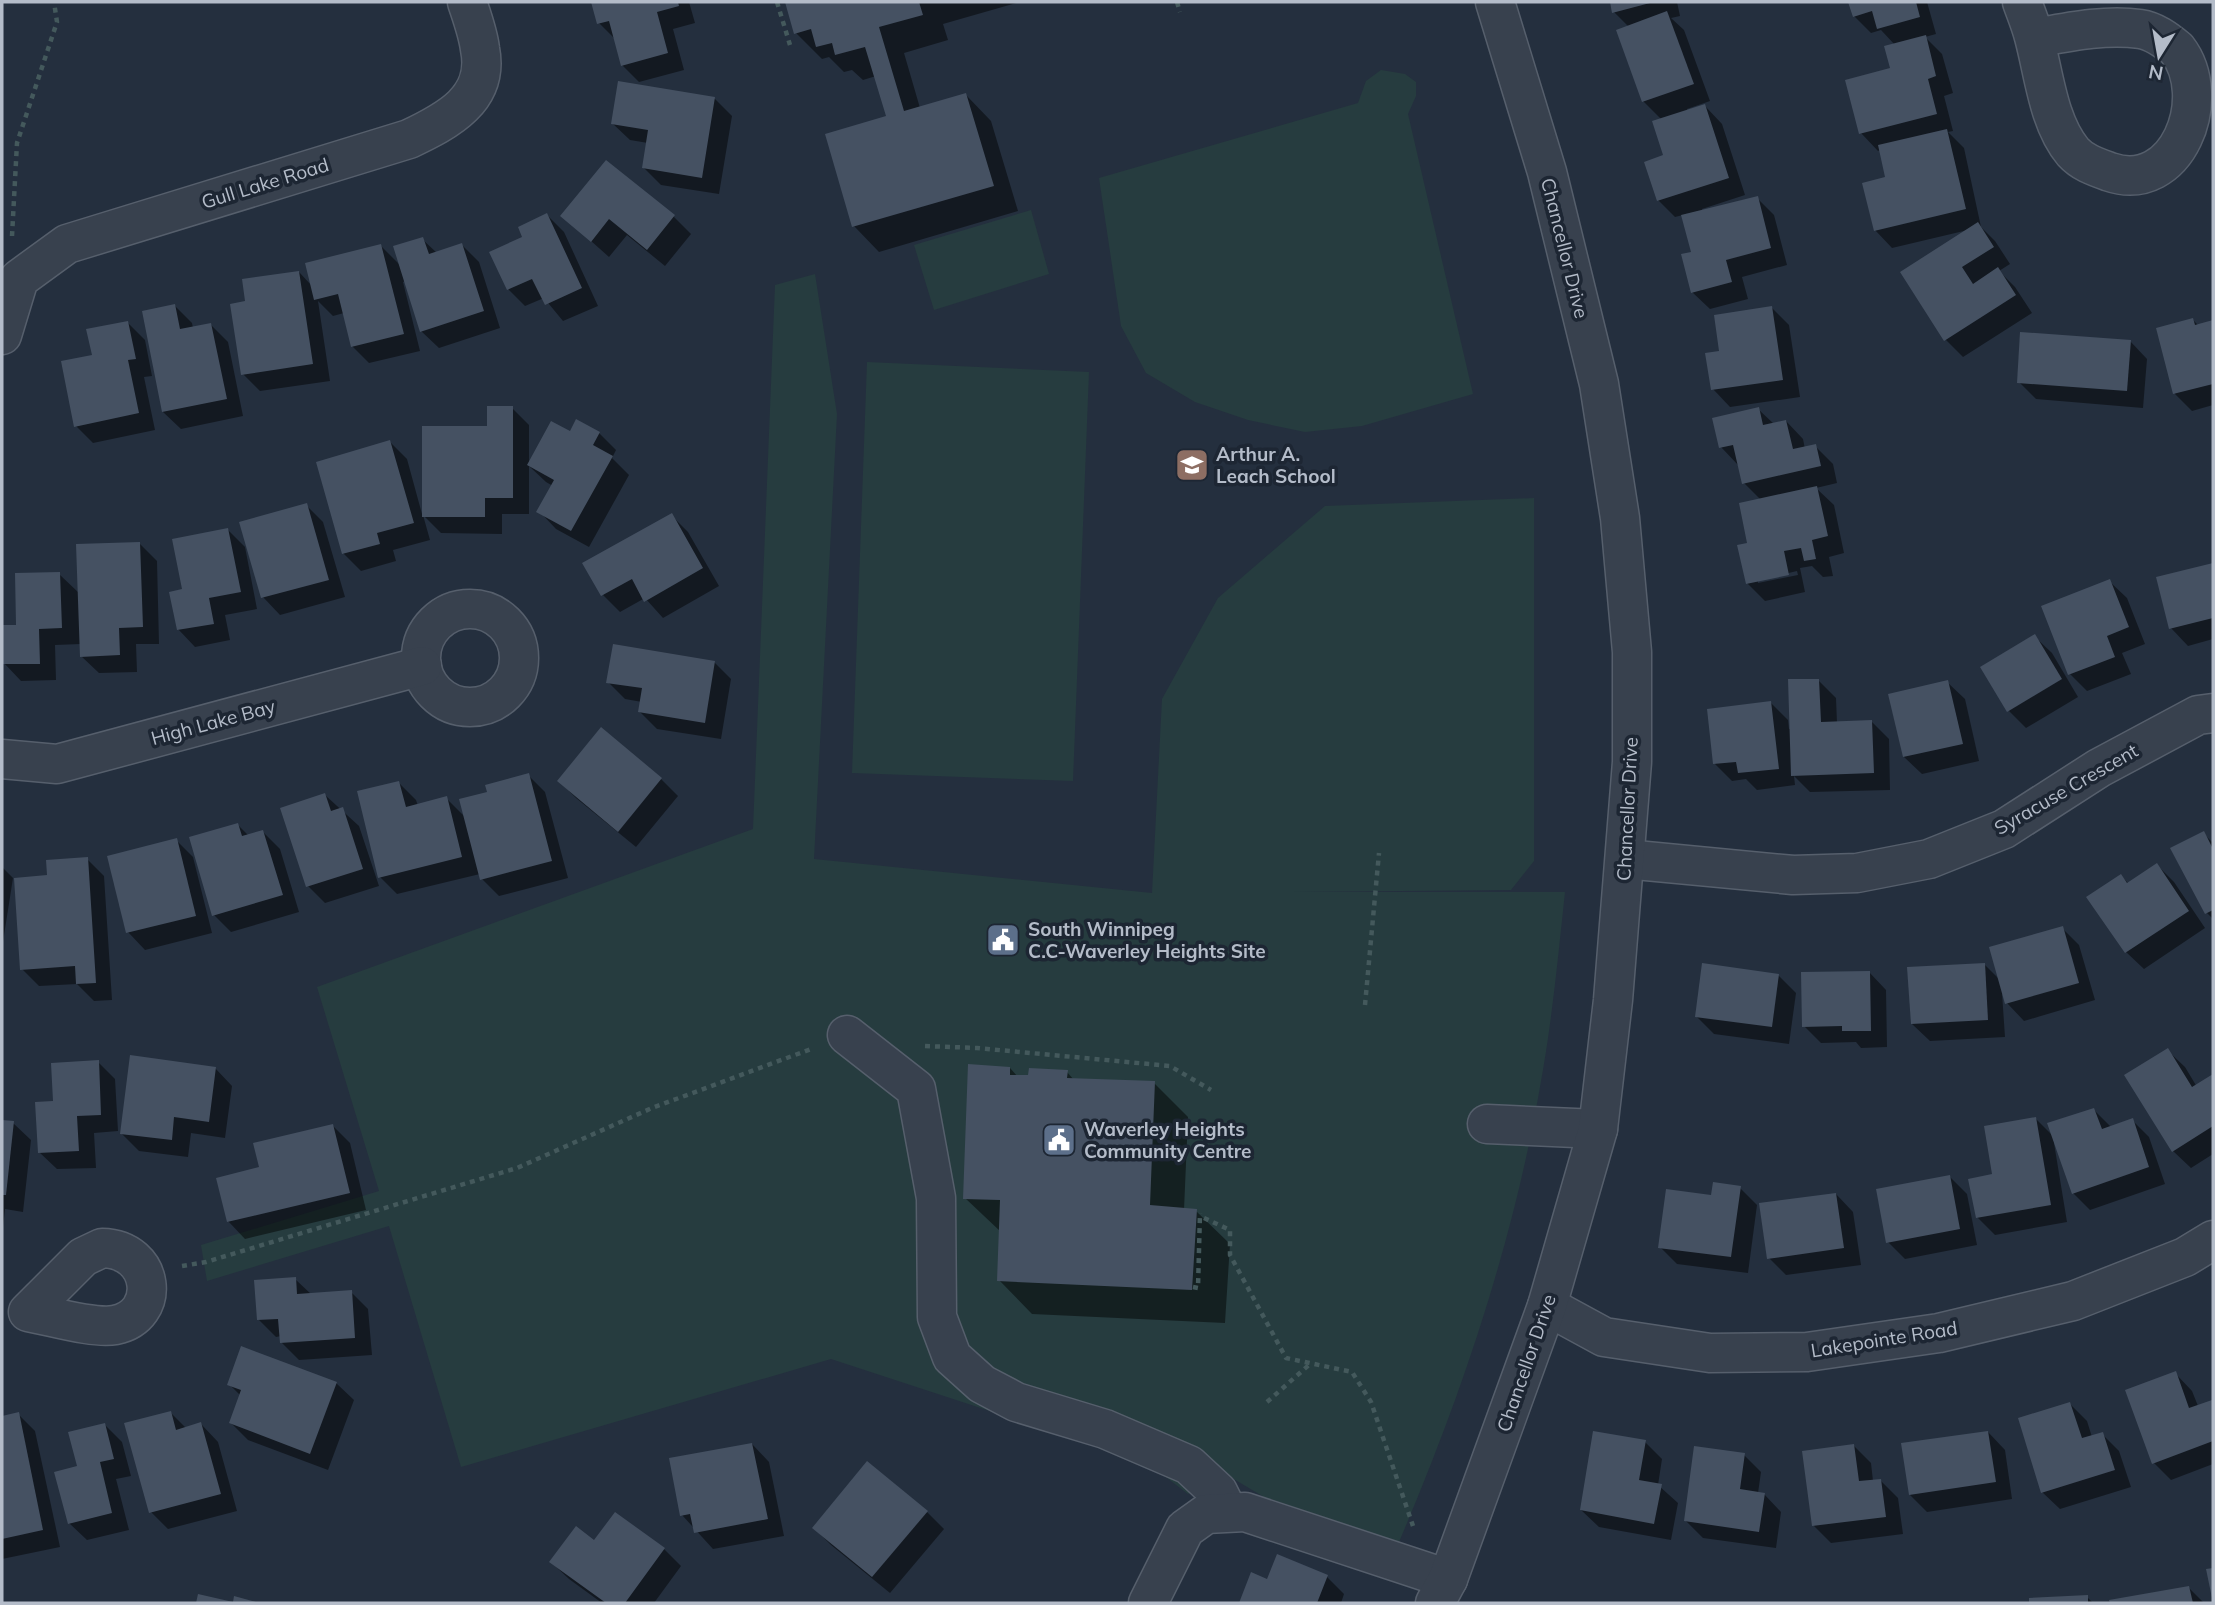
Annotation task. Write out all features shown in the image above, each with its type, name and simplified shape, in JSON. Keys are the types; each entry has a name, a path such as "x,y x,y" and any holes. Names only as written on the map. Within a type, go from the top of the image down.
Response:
{"street":[{"name":"Gull Lake Road","path":"2,335 19,279 67,244 409,139 441,124 464,107 478,81 481,52 467,2"},
{"name":"Chancellor Drive","path":"1442,1591 1547,1306 1598,1129 1613,1000 1632,762 1632,652 1620,518 1599,384 1547,172 1495,2"},
{"path":"2022,2 2035,38 2043,82 2060,133 2075,154 2090,165 2117,174 2143,173 2158,168 2179,153 2191,136 2199,112 2200,95 2193,70 2185,55 2165,38 2141,29 2116,28 2072,31 2035,38"},
{"name":"High Lake Bay","path":"2,759 57,764 422,666"},
{"name":"Syracuse Crescent","path":"1625,859 1793,875 1857,873 1929,859 2004,829 2099,768 2198,715 2213,713"},
{"path":"847,1035 916,1089 936,1198 937,1317 952,1357 982,1384 1016,1402 1105,1429 1189,1465 1218,1492 1228,1513"},
{"path":"1487,1124 1598,1129"},
{"name":"Lakepointe Road","path":"1547,1306 1604,1337 1710,1353 1807,1352 1939,1333 2073,1301 2185,1257 2213,1240"},
{"path":"102,1248 116,1248 128,1254 138,1263 146,1279 146,1293 142,1305 134,1316 116,1325 15,1316 89,1253 102,1248"},
{"path":"1148,1603 1185,1529 1206,1514 1228,1513 1245,1513 1442,1591"}],"path":[{"path":"12,239 17,143 57,22 54,2"},
{"path":"777,2 790,45"},
{"path":"1177,2 1180,12"},
{"path":"1364,1005 1379,853"},
{"path":"143,1273 206,1262 517,1168 652,1108 847,1035"},
{"path":"917,1045 1170,1066 1211,1090"},
{"path":"1193,1287 1198,1287 1202,1215 1230,1230 1230,1255 1286,1358 1352,1372 1359,1382 1371,1402 1414,1528"},
{"path":"1267,1402 1311,1363"}],"green space":[{"path":"1381,70 1405,74 1416,82 1416,96 1408,114 1473,394 1362,426 1305,432 1248,420 1195,402 1146,373 1121,326 1099,178 1358,103 1366,81"},
{"path":"1031,210 1049,274 934,310 914,245"},
{"name":"South Winnipeg C.C-Waverley Heights Site","path":"815,274 837,414 814,859 1152,893 1162,699 1218,598 1325,506 1534,498 1534,861 1511,890 1294,892 1565,892 1544,1063 1515,1204 1483,1319 1464,1375 1399,1542 1264,1497 1227,1475 1188,1494 1146,1462 831,1359 461,1467 389,1226 207,1281 201,1245 379,1191 317,987 753,829 775,285"},
{"path":"867,362 1089,372 1073,781 852,773"}],"building":[{"path":"591,2 678,2 679,6 657,12 668,53 621,66 609,21 597,24"},
{"path":"785,2 919,2 923,15 879,27 904,111 966,93 994,186 852,227 825,134 886,116 865,47 835,55 832,43 816,47 811,29 794,34"},
{"path":"1610,2 1650,2 1650,3 1612,13"},
{"path":"1848,2 1916,2 1920,17 1877,29 1872,11 1853,17"},
{"path":"1667,11 1694,84 1642,102 1616,30"},
{"path":"1926,35 1936,76 1928,79 1937,114 1859,134 1845,80 1890,68 1884,46"},
{"path":"618,81 715,97 702,178 642,168 648,130 611,124"},
{"path":"1705,104 1729,178 1657,201 1644,162 1663,155 1652,121"},
{"path":"1947,129 1966,209 1874,231 1862,183 1885,177 1878,145"},
{"path":"606,160 675,215 647,250 609,219 591,242 560,216"},
{"path":"1758,196 1771,248 1726,260 1732,282 1691,293 1681,254 1691,252 1681,215"},
{"path":"547,213 582,288 545,305 532,279 507,290 489,252 522,237 518,227"},
{"path":"1978,222 1994,247 1962,267 1973,284 1998,267 2016,295 1944,341 1900,272"},
{"path":"423,237 429,254 462,243 484,311 420,332 393,246"},
{"path":"381,244 404,334 351,347 338,294 314,300 305,263"},
{"path":"299,271 313,364 241,375 230,304 245,301 242,279"},
{"path":"175,304 180,329 211,323 227,399 162,412 142,311"},
{"path":"1772,306 1783,380 1711,390 1705,353 1719,351 1714,315"},
{"path":"2193,318 2195,325 2213,320 2213,384 2173,394 2156,328"},
{"path":"128,321 136,359 128,360 139,413 74,427 61,361 92,355 86,329"},
{"path":"2020,332 2131,340 2127,391 2017,383"},
{"path":"487,406 513,406 513,498 485,498 485,517 422,517 422,426 487,426"},
{"path":"1759,407 1763,425 1786,420 1793,449 1816,444 1821,466 1742,484 1733,445 1719,448 1712,418"},
{"path":"576,419 600,432 593,445 613,456 571,531 536,512 554,480 527,465 551,421 570,431"},
{"path":"390,440 414,523 377,533 380,544 342,554 316,462"},
{"path":"1817,486 1828,536 1812,540 1816,559 1804,561 1801,548 1784,551 1789,575 1746,584 1737,545 1747,543 1739,503"},
{"path":"307,503 329,580 261,598 239,522"},
{"path":"672,513 703,568 644,602 632,579 601,596 582,563"},
{"path":"228,528 241,592 209,598 214,624 177,630 169,592 182,589 172,539"},
{"path":"140,542 143,627 119,628 120,655 80,657 76,544"},
{"path":"2213,563 2213,618 2169,629 2156,577"},
{"path":"60,572 62,628 39,629 40,664 3,664 2,625 16,625 15,573"},
{"path":"2110,579 2129,627 2107,636 2115,657 2068,675 2041,606"},
{"path":"2035,634 2062,679 2007,712 1980,667"},
{"path":"613,644 715,661 705,723 638,712 642,688 606,683"},
{"path":"1788,679 1819,679 1821,722 1872,720 1874,773 1791,776"},
{"path":"1948,680 1963,744 1903,757 1888,694"},
{"path":"1771,701 1779,769 1738,773 1736,762 1713,764 1707,709"},
{"path":"601,727 662,778 618,832 557,781"},
{"path":"529,773 552,861 480,880 459,799 487,792 485,785"},
{"path":"399,781 406,807 447,796 462,857 378,878 357,791"},
{"path":"325,793 331,811 343,807 363,869 306,887 280,808"},
{"path":"238,823 242,836 263,830 283,895 212,916 189,837"},
{"path":"2204,831 2213,849 2213,910 2205,914 2170,848"},
{"path":"177,838 196,916 126,933 107,856"},
{"path":"88,857 96,983 76,984 75,966 20,970 14,878 47,875 46,860"},
{"path":"2157,863 2189,911 2125,953 2086,897 2121,874 2127,883"},
{"path":"2063,926 2079,983 2005,1004 1989,947"},
{"path":"1702,963 1779,974 1772,1027 1695,1017"},
{"path":"1985,963 1988,1020 1911,1024 1907,967"},
{"path":"1870,971 1871,1031 1842,1031 1842,1026 1802,1027 1801,972"},
{"path":"2168,1048 2192,1087 2213,1074 2213,1126 2172,1152 2124,1075"},
{"path":"130,1055 216,1067 209,1122 174,1117 172,1140 120,1134"},
{"path":"99,1060 101,1115 77,1116 79,1151 38,1153 35,1102 53,1101 51,1063"},
{"name":"Waverley Heights Community Centre","path":"968,1064 1010,1067 1010,1075 1028,1075 1029,1068 1068,1070 1067,1078 1155,1081 1150,1205 1197,1209 1192,1290 997,1281 1000,1200 963,1199"},
{"path":"2094,1108 2102,1129 2133,1118 2149,1167 2072,1194 2047,1123"},
{"path":"2036,1117 2051,1205 1976,1218 1968,1179 1992,1174 1984,1126"},
{"path":"2,1120 14,1121 6,1195 2,1195"},
{"path":"333,1124 350,1193 227,1222 216,1178 259,1167 253,1143"},
{"path":"1950,1175 1960,1229 1886,1243 1876,1189"},
{"path":"1713,1182 1741,1186 1731,1257 1658,1248 1666,1189 1711,1195"},
{"path":"1836,1193 1844,1248 1767,1259 1759,1203"},
{"path":"296,1277 297,1294 352,1290 355,1338 280,1343 278,1319 257,1320 254,1280"},
{"path":"241,1346 337,1382 310,1454 229,1423 241,1390 227,1385"},
{"path":"2176,1371 2189,1408 2212,1400 2213,1441 2152,1464 2125,1390"},
{"path":"2070,1402 2082,1438 2103,1432 2115,1470 2041,1493 2018,1418"},
{"path":"171,1411 176,1430 201,1422 221,1494 149,1513 124,1423"},
{"path":"19,1412 43,1530 2,1539 2,1416"},
{"path":"105,1423 114,1459 100,1462 112,1513 68,1524 54,1472 77,1466 68,1432"},
{"path":"1593,1431 1646,1440 1639,1480 1662,1484 1654,1524 1580,1510"},
{"path":"1988,1431 1996,1482 1909,1495 1901,1443"},
{"path":"752,1443 768,1519 694,1533 690,1514 680,1516 669,1458"},
{"path":"1854,1444 1859,1481 1881,1479 1886,1517 1812,1526 1802,1451"},
{"path":"1694,1446 1745,1453 1740,1489 1765,1493 1759,1532 1684,1521"},
{"path":"867,1461 928,1511 872,1577 812,1528"},
{"path":"615,1512 665,1548 625,1603 606,1603 549,1562 576,1526 594,1540"},
{"path":"1277,1554 1328,1575 1317,1603 1239,1603 1251,1572 1267,1579"},
{"path":"2213,1568 2213,1598 2212,1598 2206,1569"},
{"path":"2189,1586 2193,1603 2110,1603 2109,1600"},
{"path":"198,1594 233,1602 234,1596 260,1603 196,1603"},
{"path":"2088,1595 2088,1603 2029,1603 2029,1598"}],"place":[{"name":"Arthur A. Leach School","path":"1192,465"},
{"name":"South Winnipeg C.C-Waverley Heights Site","path":"1003,940"},
{"name":"Waverley Heights Community Centre","path":"1059,1140"}]}
